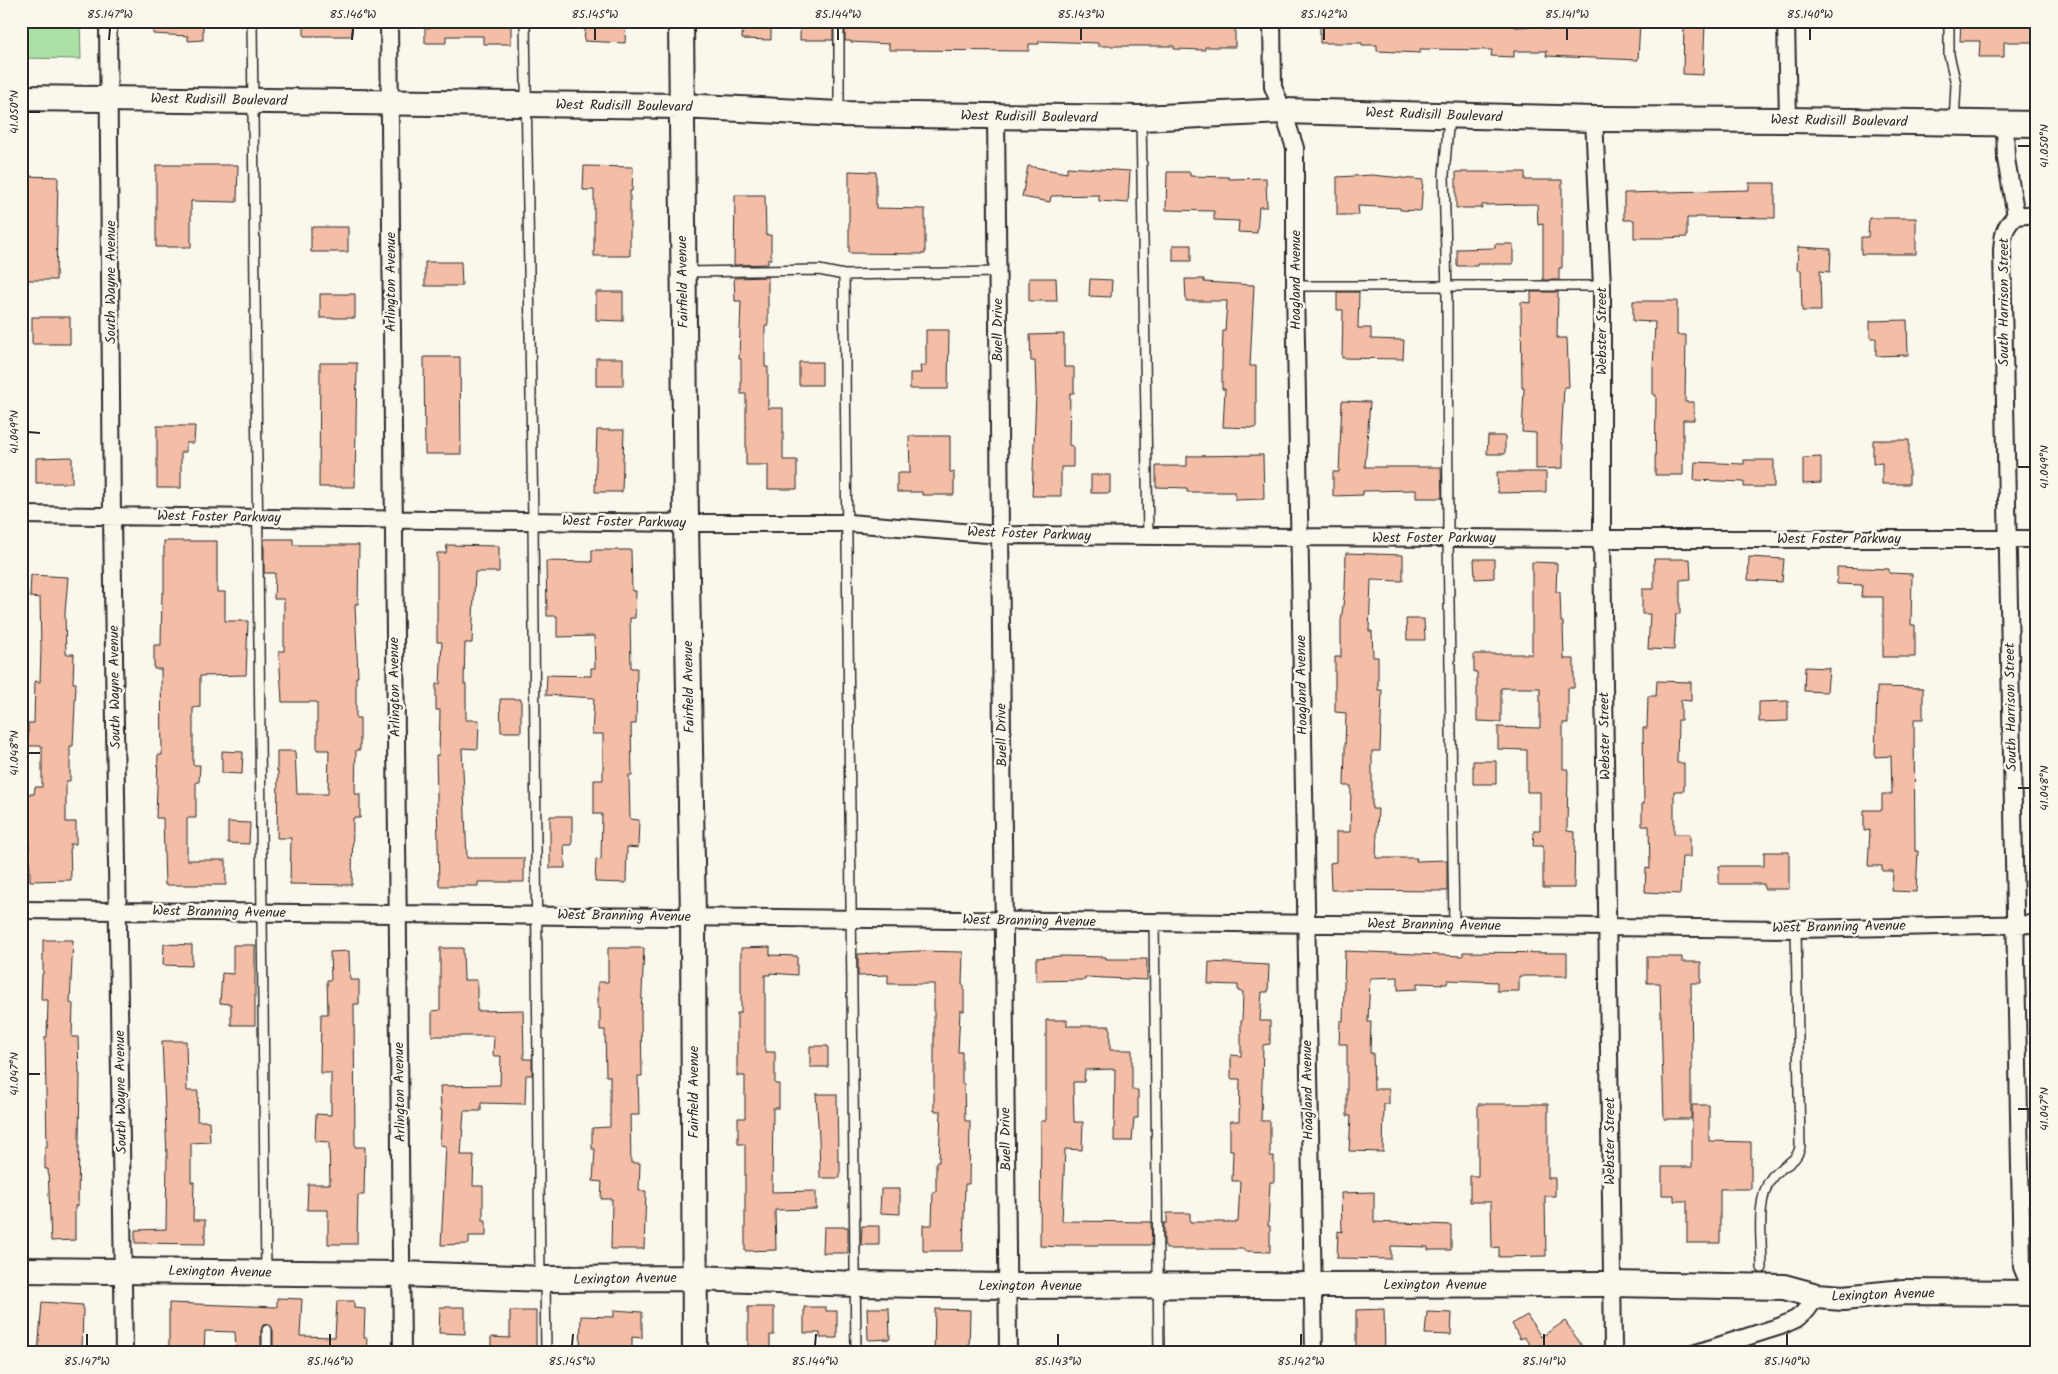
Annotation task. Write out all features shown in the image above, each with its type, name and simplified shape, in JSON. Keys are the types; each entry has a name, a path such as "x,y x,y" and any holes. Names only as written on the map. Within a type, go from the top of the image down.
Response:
{"street":[{"name":"South Wayne Avenue","path":"108,21 112,516 124,1353"},
{"name":"Arlington Avenue","path":"388,21 402,1353"},
{"name":"Fairfield Avenue","path":"681,21 686,523 693,917 695,1353"},
{"name":"Hoagland Avenue","path":"1272,21 1273,87 1295,148 1295,286 1311,1286 1314,1353"},
{"path":"1786,21 1788,120"},
{"name":"West Rudisill Boulevard","path":"21,98 681,106 839,114 1141,118 1283,111 1594,119 2037,124"},
{"name":"Buell Drive","path":"996,116 1008,1353"},
{"name":"Webster Street","path":"1594,119 1602,286 1602,539 1609,927 1611,1284 1616,1353"},
{"path":"2004,124 2006,159 2016,216 2037,214"},
{"name":"South Harrison Street","path":"2016,216 2008,222 2004,231 2002,250 2022,1267 2023,1274 2037,1286"},
{"name":"West Foster Parkway","path":"21,515 686,523 848,523 1000,535 1602,539 2037,539"},
{"name":"West Branning Avenue","path":"21,910 1796,929 2037,924"},
{"name":"Lexington Avenue","path":"21,1270 401,1274 543,1279 694,1278 856,1284 1008,1286 1611,1284 1784,1287 1817,1296 1843,1298 1904,1292 2037,1293"},
{"path":"1696,1353 1781,1326 1796,1319 1807,1310 1817,1296"}],"lane":[{"path":"252,21 266,1273"},
{"path":"525,21 543,1279 546,1353"},
{"path":"839,21 839,114"},
{"path":"1949,21 1949,55 1956,84 1954,124"},
{"path":"1449,116 1444,175 1447,287 1448,538 1454,925"},
{"path":"1141,118 1148,536"},
{"path":"683,272 819,270 844,275 997,272"},
{"path":"844,275 856,1353"},
{"path":"1295,286 1602,286"},
{"path":"1154,922 1159,1353"},
{"path":"1762,1268 1761,1203 1771,1178 1796,1158 1800,1147 1796,929"},
{"path":"267,1330 267,1353"}],"green space":[{"path":"21,21 80,21 81,59 21,58"}],"building":[{"path":"153,21 203,21 203,40 188,41 188,36 153,34"},
{"path":"304,21 352,21 352,36 304,36"},
{"path":"430,21 511,21 511,44 483,44 483,36 446,36 446,43 425,43 425,28 431,28"},
{"path":"586,21 626,21 625,43 584,41"},
{"path":"743,21 771,21 771,40 742,39"},
{"path":"800,21 833,21 833,40 800,40"},
{"path":"845,21 1235,21 1235,47 1205,47 1205,50 1174,49 1174,46 1098,46 1098,43 1039,41 1039,44 1029,44 1029,51 889,50 889,44 845,41"},
{"path":"1320,21 1493,22 1515,23 1515,27 1544,26 1544,29 1580,30 1580,23 1640,21 1638,60 1546,56 1547,51 1514,51 1514,57 1491,56 1492,50 1420,49 1420,53 1377,51 1377,45 1320,43"},
{"path":"1961,21 2037,21 2037,42 2004,42 2004,57 1979,57 1980,41 1960,41"},
{"path":"1684,22 1705,23 1703,75 1683,74"},
{"path":"156,165 238,165 237,202 191,201 191,247 156,247"},
{"path":"584,166 633,167 632,191 630,191 630,256 594,256 594,190 583,190"},
{"path":"1028,166 1067,173 1067,167 1130,171 1128,203 1099,201 1099,195 1051,196 1050,202 1022,197"},
{"path":"849,171 876,172 876,208 925,209 925,254 849,253"},
{"path":"1167,172 1190,172 1190,176 1229,177 1229,179 1266,178 1267,207 1259,207 1257,233 1238,232 1239,221 1214,220 1214,211 1166,210"},
{"path":"1456,172 1525,172 1525,180 1562,180 1562,268 1559,268 1559,280 1543,280 1543,224 1538,225 1537,204 1482,205 1482,208 1456,208"},
{"path":"1372,175 1423,180 1421,211 1358,206 1359,215 1337,215 1337,177"},
{"path":"21,176 58,177 56,280 21,280"},
{"path":"1749,183 1775,183 1775,218 1687,218 1687,237 1663,238 1634,238 1634,220 1624,220 1624,193 1749,190"},
{"path":"735,195 765,195 766,235 771,235 771,259 768,259 768,264 734,265"},
{"path":"1869,218 1916,218 1916,254 1861,254 1861,237 1868,237"},
{"path":"311,227 348,227 348,252 311,252"},
{"path":"1495,244 1513,244 1513,264 1457,266 1457,249 1495,248"},
{"path":"1173,245 1191,245 1191,261 1173,261"},
{"path":"1798,247 1831,249 1830,272 1820,271 1821,311 1802,311 1801,270 1797,270"},
{"path":"425,262 461,262 462,286 425,286"},
{"path":"768,277 768,326 765,326 765,367 768,367 768,408 783,408 783,460 797,460 797,489 768,489 768,465 746,465 746,394 741,394 741,359 739,359 741,301 735,301 734,278"},
{"path":"1029,278 1056,278 1057,301 1029,301"},
{"path":"1090,279 1112,280 1111,297 1089,296"},
{"path":"1185,279 1204,279 1204,282 1254,285 1250,366 1256,366 1256,428 1223,427 1225,389 1222,389 1222,361 1227,301 1186,301"},
{"path":"596,292 623,292 623,321 596,320"},
{"path":"1337,292 1359,292 1358,328 1371,328 1371,339 1404,340 1403,359 1342,358 1343,310 1337,310"},
{"path":"1531,292 1558,292 1557,338 1567,338 1569,387 1564,387 1561,444 1563,444 1563,468 1536,469 1536,433 1522,432 1524,388 1522,388 1521,302 1531,303"},
{"path":"320,294 355,294 355,318 320,318"},
{"path":"1633,301 1677,301 1677,335 1686,335 1685,402 1694,402 1694,420 1683,420 1683,475 1655,475 1656,395 1653,395 1653,369 1655,322 1633,321"},
{"path":"32,317 70,317 70,344 32,344"},
{"path":"1907,320 1908,355 1876,356 1876,338 1870,338 1870,321"},
{"path":"926,330 949,330 948,389 910,389 910,373 921,373 920,366 926,366"},
{"path":"1064,334 1064,367 1074,367 1074,393 1070,393 1069,445 1073,446 1073,467 1061,467 1061,496 1032,496 1036,393 1035,361 1031,361 1030,335"},
{"path":"424,357 460,357 461,454 425,454"},
{"path":"596,358 623,358 623,386 596,386"},
{"path":"799,362 822,362 822,385 799,385"},
{"path":"320,363 357,363 355,487 319,487"},
{"path":"1342,401 1370,402 1365,467 1441,467 1442,498 1416,498 1416,490 1363,491 1363,495 1333,496 1333,472 1339,472"},
{"path":"157,426 195,426 194,443 186,443 186,452 181,452 181,488 157,488"},
{"path":"597,430 624,430 622,492 595,492"},
{"path":"909,436 950,436 950,472 954,472 954,495 922,495 922,492 897,492 897,473 910,473"},
{"path":"1488,436 1505,436 1505,454 1487,454"},
{"path":"1873,440 1909,440 1909,484 1882,484 1882,463 1873,464"},
{"path":"1263,455 1264,499 1235,500 1235,492 1187,492 1187,488 1156,487 1156,466 1187,466 1187,456"},
{"path":"72,457 72,483 36,483 36,458"},
{"path":"1821,457 1821,483 1803,484 1803,458"},
{"path":"1744,460 1774,460 1774,487 1744,487 1744,482 1694,480 1695,462 1744,464"},
{"path":"1497,472 1546,472 1546,492 1498,493"},
{"path":"1091,475 1110,475 1110,493 1091,493"},
{"path":"264,539 293,539 293,545 359,545 358,604 355,604 358,677 356,677 356,718 360,718 360,750 356,750 355,794 360,794 360,818 353,818 352,885 290,884 291,838 277,838 277,751 295,751 297,794 328,794 329,750 317,750 317,702 282,702 279,651 284,651 284,599 274,599 275,573 264,573"},
{"path":"164,541 217,541 217,592 225,592 225,621 248,621 246,675 200,676 200,707 193,708 193,765 200,765 199,782 196,782 196,818 187,818 187,860 226,860 226,885 165,885 163,818 156,818 158,755 162,755 161,669 154,669 154,645 161,645"},
{"path":"447,545 499,546 499,572 475,572 472,643 465,643 464,684 466,684 466,720 479,720 478,749 462,748 467,858 524,858 524,882 478,882 478,886 439,886 436,755 439,755 440,710 436,710 436,684 440,684 442,642 437,642 437,553 446,553"},
{"path":"592,550 631,550 632,591 636,591 635,618 630,618 631,668 637,668 636,724 631,724 632,775 629,775 630,819 639,820 638,848 627,847 626,883 595,882 596,859 601,860 602,814 594,814 594,780 603,780 603,734 592,734 594,698 546,695 547,675 591,676 591,668 595,668 594,636 557,637 557,616 547,616 546,561 592,562"},
{"path":"1346,553 1403,555 1403,581 1371,580 1369,631 1372,631 1373,657 1378,657 1378,690 1382,690 1380,751 1372,751 1372,809 1378,809 1376,858 1417,858 1416,861 1447,860 1447,891 1331,890 1330,863 1336,862 1336,832 1350,832 1351,786 1344,786 1346,713 1335,712 1335,657 1341,657 1341,621 1345,589"},
{"path":"1749,557 1784,559 1782,582 1748,580"},
{"path":"1474,559 1494,559 1494,578 1475,579"},
{"path":"1654,559 1690,559 1691,579 1680,580 1680,614 1676,614 1674,650 1648,649 1650,614 1642,614 1642,589 1654,589"},
{"path":"1532,562 1557,563 1556,592 1560,592 1564,659 1574,659 1574,688 1568,688 1568,723 1563,723 1563,769 1568,769 1567,831 1575,832 1574,888 1543,888 1543,846 1533,846 1534,830 1540,830 1540,792 1527,792 1527,750 1498,749 1498,727 1540,728 1540,688 1501,688 1501,722 1477,721 1477,672 1474,672 1474,654 1532,654"},
{"path":"1837,567 1889,569 1889,573 1912,574 1911,625 1915,625 1915,657 1883,657 1883,597 1861,597 1862,585 1837,584"},
{"path":"31,575 68,577 65,613 66,654 74,654 73,683 76,683 73,746 70,746 70,781 66,781 66,822 76,822 76,844 70,844 71,880 30,881 29,844 26,844 26,794 34,794 35,787 42,787 42,746 28,746 28,723 34,723 35,681 40,682 41,649 40,598 30,597"},
{"path":"1406,619 1424,619 1425,640 1407,640"},
{"path":"1805,667 1829,668 1827,692 1804,691"},
{"path":"1657,681 1691,682 1691,701 1681,700 1681,720 1678,720 1677,763 1684,763 1684,791 1674,791 1674,834 1690,834 1690,857 1682,857 1680,894 1645,892 1646,868 1650,869 1649,826 1642,826 1642,804 1644,804 1643,728 1647,728 1648,696 1656,696"},
{"path":"1877,687 1923,688 1923,719 1914,719 1915,851 1918,851 1916,892 1892,891 1893,871 1882,871 1882,866 1868,866 1870,830 1864,831 1864,810 1882,810 1882,794 1892,794 1891,756 1875,757"},
{"path":"500,699 521,699 521,732 501,732"},
{"path":"1788,701 1788,721 1759,722 1759,702"},
{"path":"222,751 243,752 242,774 222,773"},
{"path":"1473,761 1496,761 1496,784 1473,784"},
{"path":"550,816 572,816 572,845 564,845 565,868 550,868"},
{"path":"228,822 250,823 249,844 228,843"},
{"path":"1764,852 1789,852 1789,889 1764,889 1764,884 1719,884 1719,866 1764,866"},
{"path":"43,940 73,940 70,1003 73,1004 72,1037 78,1037 80,1074 78,1206 75,1206 75,1240 51,1241 48,1169 45,1169 45,1147 47,1147 45,1037 47,1037 48,1000 41,1000"},
{"path":"164,944 192,945 192,966 163,965"},
{"path":"233,945 255,945 255,1025 231,1025 231,1004 220,1003 222,973 233,974"},
{"path":"770,947 770,955 797,956 797,975 770,973 770,975 765,975 765,1052 775,1052 775,1084 779,1084 779,1108 773,1108 772,1192 816,1191 816,1209 775,1210 776,1250 745,1251 745,1144 738,1144 738,1118 745,1118 745,1076 737,1076 737,1013 741,1013 741,948"},
{"path":"440,948 463,948 464,980 477,980 477,1011 523,1010 524,1059 532,1059 532,1075 526,1075 525,1104 481,1103 481,1111 464,1111 461,1155 474,1155 473,1186 483,1186 483,1220 486,1220 486,1236 469,1236 469,1244 441,1245 446,1146 440,1145 442,1111 440,1086 500,1085 501,1056 493,1056 494,1036 432,1036 432,1011 440,1010"},
{"path":"608,948 644,948 641,1015 642,1076 638,1076 639,1115 630,1115 631,1163 640,1163 639,1191 646,1191 644,1249 611,1249 612,1199 601,1199 602,1182 593,1181 595,1149 592,1149 592,1128 610,1127 610,1076 606,1076 605,1030 600,1030 600,1008 598,1008 598,982 608,982"},
{"path":"349,951 350,980 359,980 359,1004 354,1004 355,1147 365,1147 364,1195 358,1195 357,1244 328,1244 328,1210 307,1210 308,1184 330,1184 329,1142 315,1141 316,1114 331,1115 331,1073 320,1073 321,1014 328,1014 327,980 331,980 330,952"},
{"path":"920,951 963,952 962,985 964,985 964,1011 960,1011 958,1052 962,1052 965,1121 970,1121 969,1184 965,1184 963,1251 923,1251 923,1225 932,1225 933,1192 936,1192 936,1162 939,1162 941,1111 934,1111 934,984 888,984 888,975 858,976 858,954"},
{"path":"1345,951 1463,956 1463,952 1567,953 1567,976 1519,976 1519,991 1497,991 1497,982 1448,980 1447,984 1417,983 1417,989 1398,990 1398,977 1370,978 1368,1022 1371,1022 1370,1053 1373,1053 1374,1089 1389,1089 1389,1104 1384,1104 1383,1152 1349,1151 1351,1116 1347,1116 1347,1044 1339,1044 1340,1021 1343,1021"},
{"path":"1062,956 1147,959 1147,980 1085,977 1085,980 1036,981 1036,958"},
{"path":"1647,957 1682,957 1682,962 1701,962 1701,983 1691,983 1691,1119 1664,1119 1660,983 1647,983"},
{"path":"1209,962 1269,965 1268,992 1262,992 1260,1021 1270,1021 1270,1044 1263,1045 1261,1121 1270,1121 1270,1156 1274,1156 1274,1182 1270,1182 1268,1226 1270,1226 1270,1252 1244,1251 1244,1249 1166,1249 1166,1246 1164,1246 1164,1223 1167,1223 1167,1213 1190,1213 1190,1222 1238,1222 1240,1181 1232,1181 1233,1150 1230,1150 1230,1121 1239,1121 1240,1079 1231,1079 1231,1055 1241,1056 1243,992 1238,991 1238,985 1208,984"},
{"path":"1046,1020 1067,1020 1067,1026 1110,1026 1110,1050 1132,1050 1132,1090 1138,1090 1138,1118 1134,1118 1132,1141 1114,1141 1115,1069 1085,1070 1084,1082 1073,1082 1074,1122 1083,1122 1082,1150 1065,1149 1062,1221 1151,1222 1152,1245 1040,1246 1041,1121 1046,1121"},
{"path":"162,1041 186,1041 187,1091 198,1091 197,1121 209,1121 210,1142 191,1143 191,1182 194,1182 193,1220 205,1220 205,1244 135,1243 135,1230 166,1229 167,1156"},
{"path":"810,1046 828,1046 828,1067 810,1067"},
{"path":"816,1094 837,1094 840,1178 820,1178"},
{"path":"1478,1104 1548,1104 1548,1178 1555,1178 1555,1196 1545,1196 1546,1256 1499,1257 1499,1247 1492,1248 1491,1202 1470,1202 1470,1176 1478,1176"},
{"path":"1692,1105 1709,1105 1709,1141 1751,1142 1751,1189 1720,1189 1720,1243 1687,1243 1687,1201 1674,1201 1674,1195 1662,1195 1662,1167 1692,1167"},
{"path":"881,1189 900,1189 900,1214 880,1213"},
{"path":"1374,1192 1374,1222 1451,1225 1451,1250 1428,1250 1428,1247 1391,1246 1391,1259 1337,1258 1338,1231 1342,1232 1341,1193"},
{"path":"862,1226 879,1226 879,1245 861,1245"},
{"path":"824,1227 848,1227 848,1253 823,1253"},
{"path":"277,1298 302,1299 300,1336 335,1337 337,1301 354,1301 354,1308 365,1309 364,1338 367,1338 366,1353 293,1351 293,1353 273,1353 273,1330 267,1324 263,1325 261,1330 261,1353 236,1353 235,1332 205,1331 204,1353 169,1353 169,1303 277,1307"},
{"path":"42,1302 83,1305 82,1353 38,1353"},
{"path":"440,1307 465,1307 465,1334 439,1333"},
{"path":"748,1307 774,1307 774,1335 770,1335 770,1353 748,1353"},
{"path":"804,1307 826,1307 826,1311 837,1311 837,1338 820,1338 820,1333 804,1333"},
{"path":"867,1308 889,1308 890,1339 868,1340"},
{"path":"935,1309 970,1310 969,1353 934,1353"},
{"path":"1384,1309 1385,1353 1356,1353 1356,1310"},
{"path":"614,1310 642,1312 642,1338 632,1337 632,1353 580,1353 581,1316 614,1317"},
{"path":"510,1311 536,1311 536,1353 491,1353 491,1337 510,1338"},
{"path":"1427,1312 1452,1313 1451,1335 1425,1334"},
{"path":"1527,1315 1541,1337 1565,1321 1582,1346 1573,1353 1519,1353 1530,1345 1524,1337 1520,1339 1512,1324"}]}
